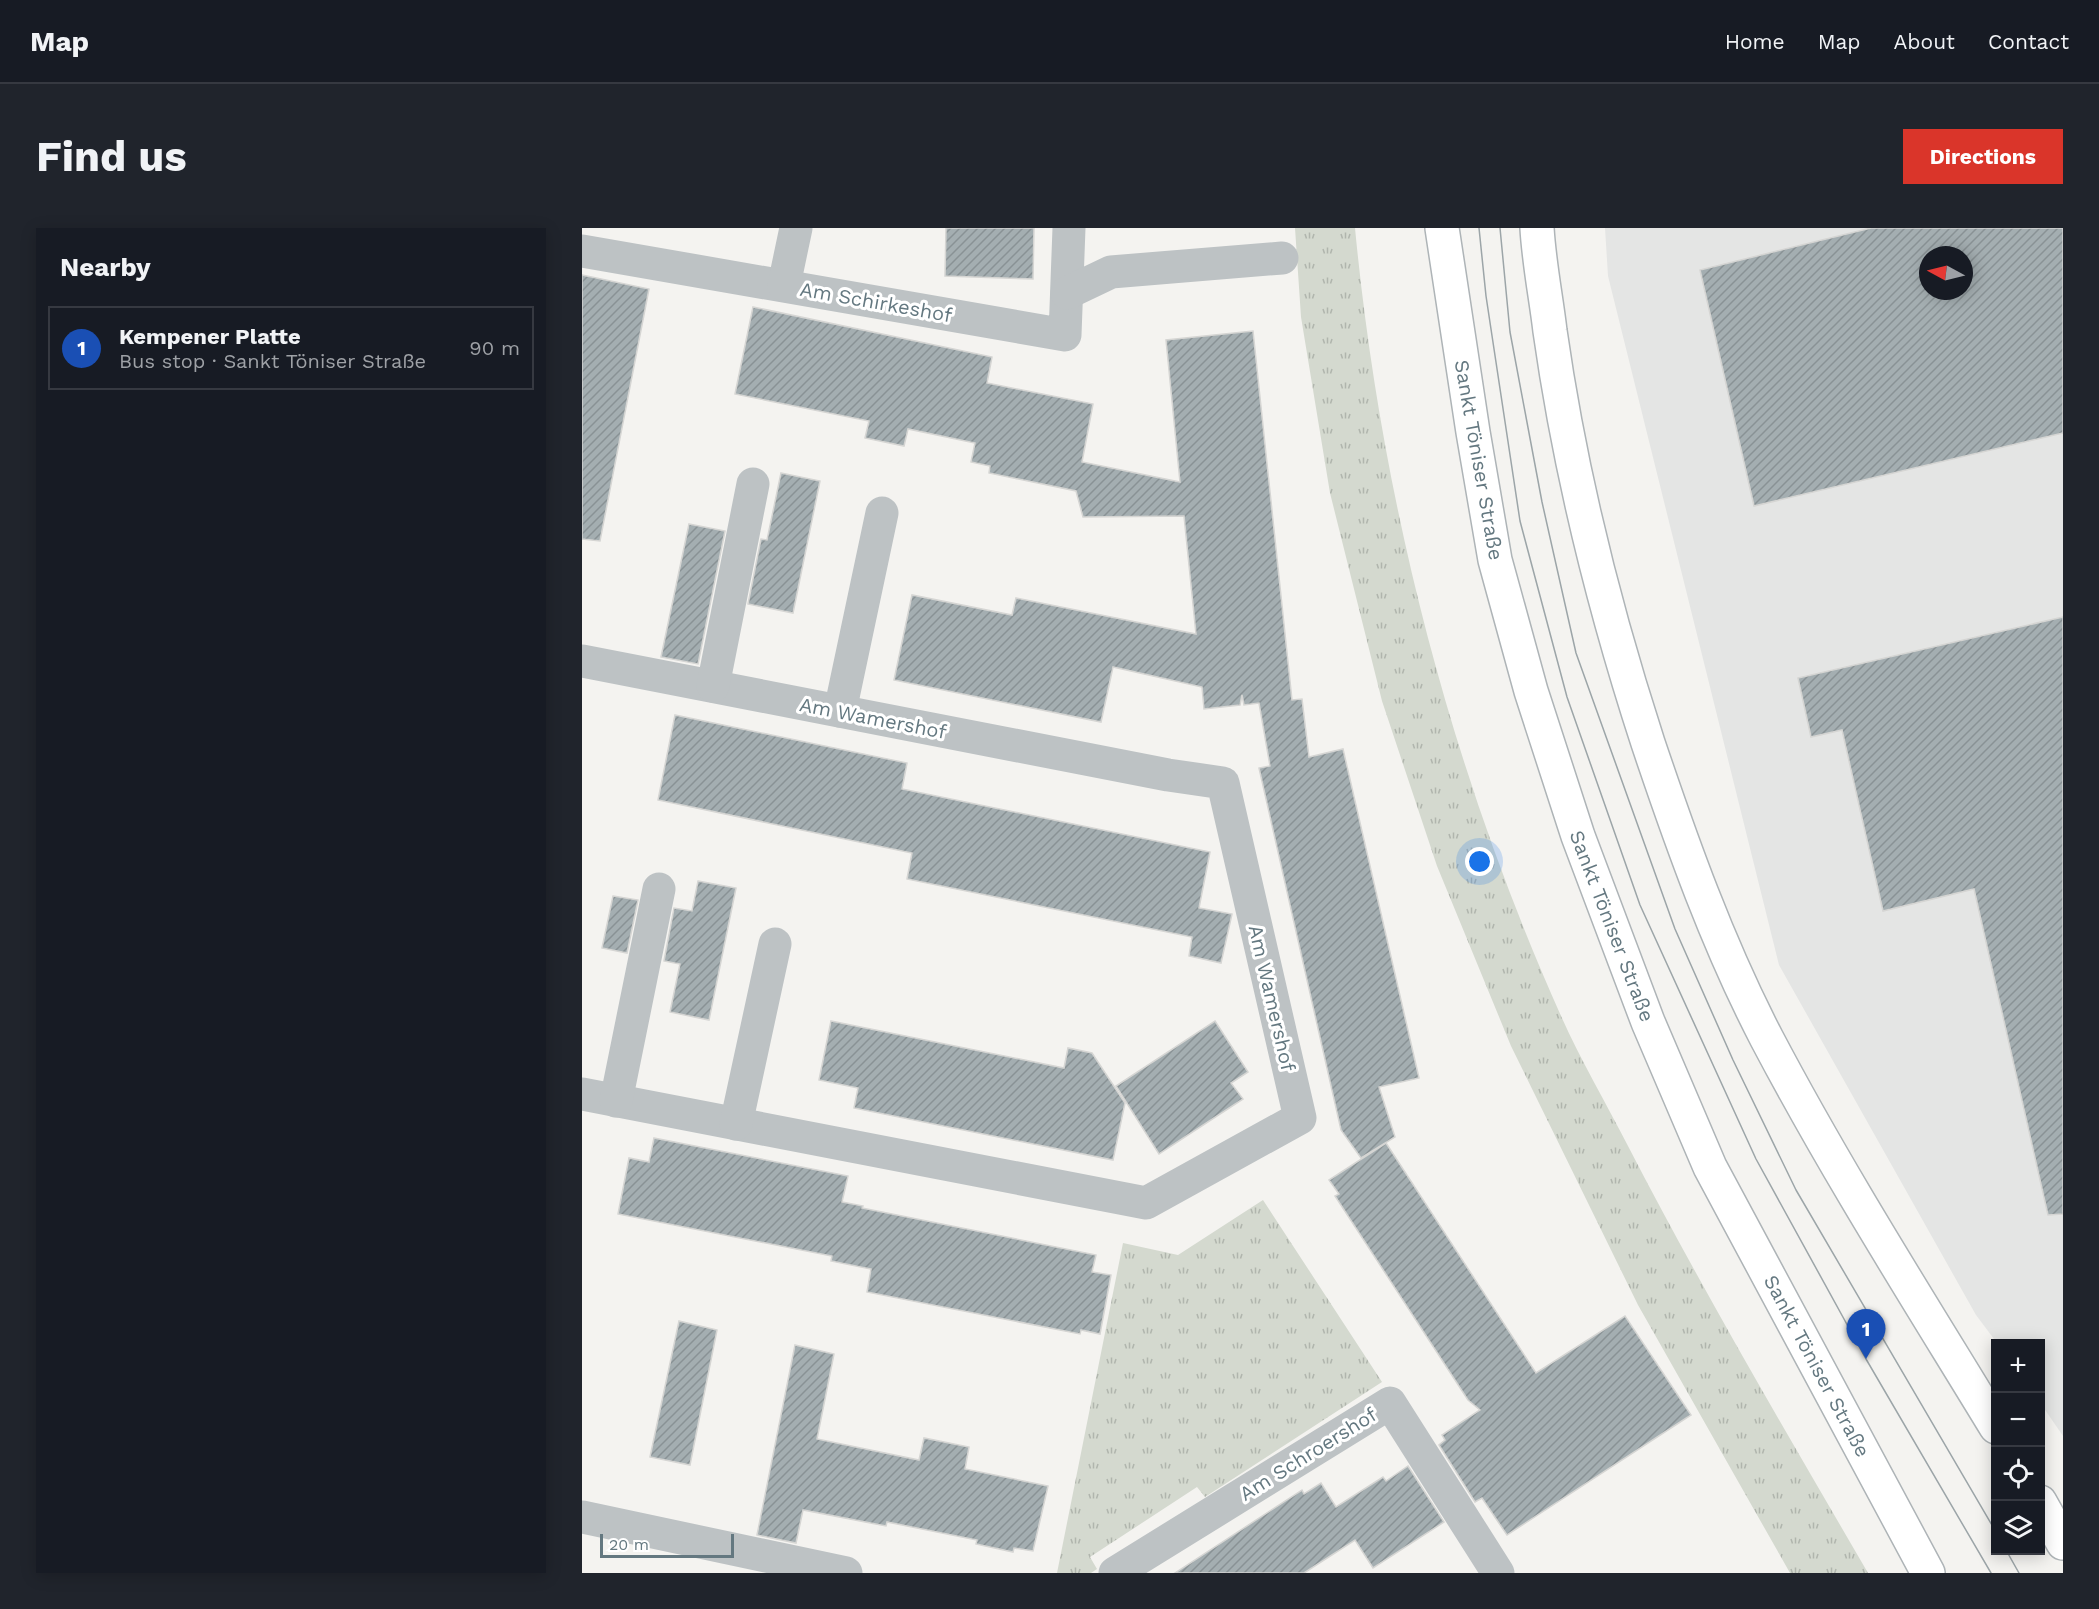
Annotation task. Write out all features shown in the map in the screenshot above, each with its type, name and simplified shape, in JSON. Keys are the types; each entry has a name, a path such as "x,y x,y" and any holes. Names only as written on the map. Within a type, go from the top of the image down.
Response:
{"main road":[{"name":"Sankt Töniser Straße","path":"1442,228 1495,560 1531,691 1578,836 1648,1022 1710,1167 1928,1573"},
{"path":"1537,228 1563,422 1590,547 1624,669 1671,810 1714,928 1767,1039 1864,1208 1991,1420"},
{"path":"2045,1511 2063,1543"}],"street":[{"path":"784,285 796,228"},
{"name":"Am Schirkeshof","path":"582,251 1065,335 1069,228"},
{"path":"1067,293 1111,272 1282,258"},
{"path":"713,686 753,484"},
{"path":"840,711 882,513"},
{"name":"Am Wamershof","path":"582,661 1222,783 1300,1118 1146,1203 582,1094"},
{"path":"615,1101 659,889"},
{"path":"736,1124 774,944"},
{"name":"Am Schroershof","path":"1115,1573 1390,1403 1498,1573"},
{"path":"582,1517 846,1573"}],"shaded area":[{"path":"1605,228 2063,228 2063,1436 2045,1410 2045,1339 1994,1339 1976,1315 1779,965 1608,276"}],"green space":[{"path":"1295,228 1355,228 1367,329 1383,431 1402,531 1426,631 1454,729 1486,826 1521,922 1561,1016 1585,1066 1686,1254 1868,1573 1790,1573 1638,1305 1511,1046 1437,866 1382,701 1330,493 1301,317"},
{"path":"1263,1200 1382,1382 1205,1497 1197,1487 1090,1557 1097,1569 1091,1573 1057,1573 1123,1243 1178,1255"}],"building":[{"path":"946,228 1034,228 1033,279 945,276"},
{"path":"1871,228 2063,228 2063,433 1754,506 1700,270"},
{"path":"582,275 649,289 600,541 582,539"},
{"path":"753,307 992,357 987,383 1093,404 1082,462 1180,482 1166,340 1253,331 1292,700 1302,699 1309,757 1343,749 1419,1078 1379,1087 1395,1137 1361,1158 1341,1130 1259,768 1270,766 1259,703 1244,705 1242,695 1240,705 1204,709 1202,687 1113,667 1101,722 894,680 912,595 1012,615 1016,598 1196,634 1184,516 1083,517 1076,491 989,473 990,466 971,462 975,443 908,429 904,446 865,438 869,421 735,394"},
{"path":"781,473 820,481 793,613 748,604 761,539 767,540"},
{"path":"689,524 725,531 698,664 661,657"},
{"path":"2063,617 2063,1214 2048,1215 1974,889 1883,911 1842,730 1811,737 1798,678"},
{"path":"675,715 907,763 902,789 1210,852 1199,908 1232,914 1221,963 1189,956 1192,937 907,879 912,853 658,800"},
{"path":"698,881 736,888 709,1020 670,1012 680,964 664,961 674,908 692,911"},
{"path":"613,896 638,900 627,953 602,948"},
{"path":"831,1021 1064,1068 1068,1048 1092,1053 1125,1103 1113,1160 854,1108 858,1088 819,1080"},
{"path":"1215,1021 1248,1072 1231,1083 1243,1099 1159,1154 1116,1086"},
{"path":"654,1138 848,1176 842,1202 863,1206 862,1208 1096,1255 1092,1272 1111,1275 1100,1334 1081,1330 1080,1334 867,1292 871,1269 831,1261 832,1256 618,1214 629,1158 649,1162"},
{"path":"1386,1143 1536,1373 1625,1316 1691,1415 1507,1535 1482,1498 1475,1502 1439,1445 1445,1440 1442,1435 1480,1410 1468,1400 1335,1196 1339,1194 1329,1180"},
{"path":"679,1321 717,1330 690,1465 650,1457"},
{"path":"795,1345 834,1354 817,1439 919,1460 924,1438 969,1447 965,1469 1048,1486 1033,1551 1014,1548 1013,1552 976,1544 977,1540 887,1522 886,1526 803,1510 796,1543 757,1535"},
{"path":"1408,1466 1444,1522 1373,1568 1355,1540 1304,1573 1175,1573 1302,1490 1304,1494 1321,1483 1336,1507 1383,1477 1386,1481"}],"tram line":[{"path":"1479,228 1486,296 1520,521 1567,697 1640,905 1756,1159 1866,1359 1991,1573"},
{"path":"1500,228 1510,332 1542,502 1576,653 1675,929 1733,1060 1796,1190 1991,1523"},
{"path":"2009,1555 2019,1573"}],"place":[{"name":"Kempener Platte","path":"1866,1359"}]}
